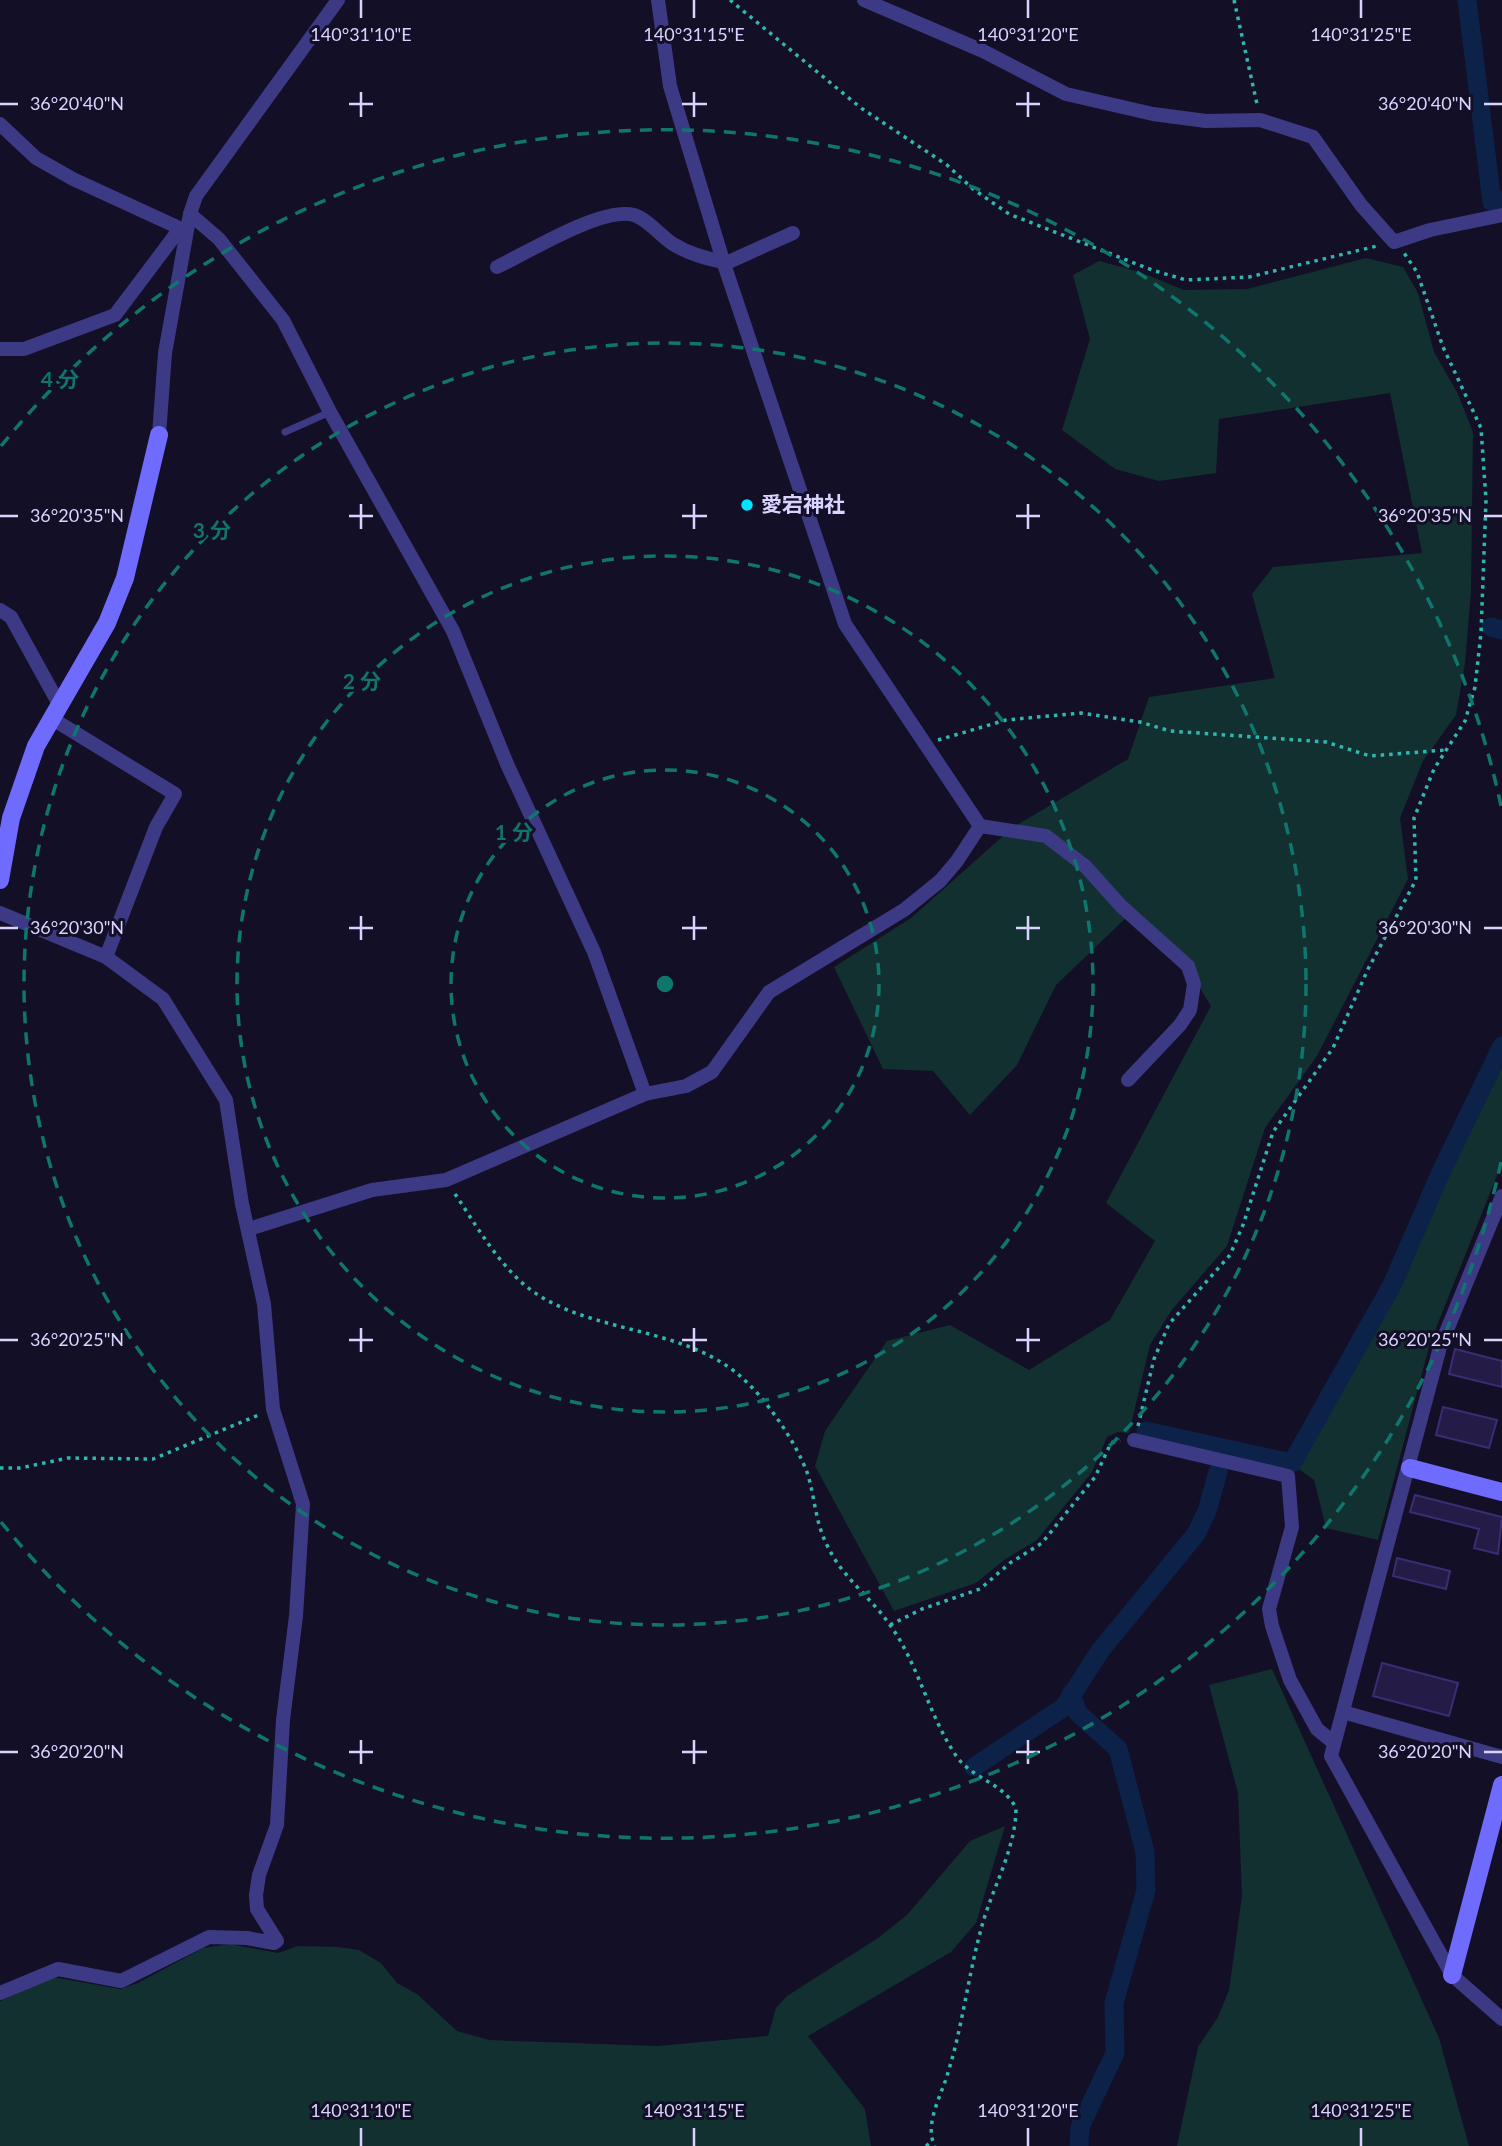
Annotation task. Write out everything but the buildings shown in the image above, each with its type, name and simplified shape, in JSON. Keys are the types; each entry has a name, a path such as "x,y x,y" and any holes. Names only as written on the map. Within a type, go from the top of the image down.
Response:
{"street":[{"path":"0,880 11,818 22,781 55,711 107,623 125,578 159,435 165,353 183,231 196,196 338,0"},
{"path":"658,0 670,86 724,263 845,624 980,825 1046,836 1085,866 1121,906 1188,966 1194,984 1190,1010 1180,1026 1128,1080"},
{"path":"864,0 983,51 1066,94 1153,114 1206,121 1260,120 1313,136 1361,205 1394,242 1430,230 1502,215"},
{"path":"0,124 36,158 73,179 183,231"},
{"path":"190,214 219,239 283,320 330,412 453,631 507,764 594,953 645,1094"},
{"path":"497,267 601,218 620,214 635,215 671,243 692,255 724,263 793,233"},
{"path":"0,349 24,349 115,315 183,231"},
{"path":"0,610 11,617 55,711 175,794 156,827 106,957"},
{"path":"249,1230 372,1190 446,1180 645,1094 686,1086 712,1072 769,992 904,910 940,881 957,861 980,825"},
{"path":"0,913 106,957 163,999 213,1074 226,1100 264,1304 273,1409 303,1504 296,1616 283,1720 277,1825 259,1875 256,1895 257,1909 277,1941 208,1937 121,1981 58,1969 0,1993"},
{"path":"1502,1196 1440,1347 1410,1468 1331,1756 1452,1975 1502,2019"},
{"path":"1134,1440 1288,1476 1292,1527 1269,1609 1290,1680 1317,1729 1334,1743"},
{"path":"1410,1468 1502,1492"},
{"path":"1343,1712 1502,1757"},
{"path":"1452,1975 1502,1785"}],"lane":[{"path":"285,432 330,412"}],"path":[{"path":"730,0 852,101 947,165 973,189 1009,214 1152,270 1186,280 1250,277 1394,242 1417,272 1443,347 1481,428 1486,500 1481,633 1470,707 1465,721 1445,750 1414,818 1416,880 1368,969 1333,1048 1273,1132 1243,1225 1230,1255 1169,1324 1154,1359 1134,1440 1122,1439 1111,1443 1095,1477 1042,1543 1010,1563 980,1589 922,1609 890,1625"},
{"path":"1234,0 1260,120"},
{"path":"926,745 1006,720 1081,713 1129,720 1170,731 1326,742 1370,756 1445,750"},
{"path":"446,1180 501,1259 518,1279 538,1294 578,1313 685,1344 720,1360 758,1393 806,1472 815,1500 815,1517 831,1553 890,1625 956,1755 975,1776 1000,1788 1016,1808 1012,1837 983,1922 966,2008 934,2113 934,2144 926,2146"},
{"path":"0,1468 20,1468 68,1458 153,1459 273,1409"}],"green space":[{"path":"1366,258 1403,267 1418,293 1434,352 1457,392 1473,432 1471,591 1465,663 1456,715 1423,761 1400,818 1408,879 1317,1056 1265,1128 1227,1246 1171,1311 1150,1345 1129,1433 1118,1432 1107,1437 1092,1472 1037,1540 1004,1560 976,1583 894,1611 815,1466 825,1431 887,1341 950,1325 1029,1370 1110,1320 1155,1241 1106,1203 1211,1006 1195,980 1131,913 1056,985 1017,1065 970,1115 933,1071 883,1069 834,967 911,918 1012,828 1128,759 1149,697 1275,678 1252,594 1273,567 1422,553 1390,393 1219,419 1216,473 1159,481 1115,469 1062,430 1090,339 1073,275 1099,261 1140,272 1184,290 1247,289"},
{"path":"1502,1058 1502,1163 1430,1343 1378,1540 1326,1528 1314,1480 1296,1467 1397,1287 1447,1170"},
{"path":"1272,1669 1439,2038 1469,2146 1177,2146 1198,2047 1218,2017 1229,1990 1242,1896 1238,1793 1209,1685"},
{"path":"1005,1826 976,1923 951,1952 808,2036 865,2109 871,2146 0,2146 0,2001 53,1977 120,1989 138,1983 203,1948 230,1944 278,1953 298,1946 338,1947 359,1950 381,1963 397,1983 417,1994 457,2031 489,2040 658,2046 768,2036 776,2008 787,1996 878,1938 907,1915 970,1841"}],"waterway":[{"path":"1467,0 1492,202 1502,200"},
{"path":"1491,627 1502,630"},
{"path":"1146,1431 1292,1463 1392,1285 1441,1172 1502,1046"},
{"path":"974,1767 1064,1707 1100,1651 1196,1534 1207,1511 1218,1472"},
{"path":"1071,1694 1078,1713 1118,1749 1145,1852 1146,1890 1114,2003 1115,2053 1080,2127 1079,2146"}],"place":[{"name":"愛宕神社","path":"747,505"}]}
